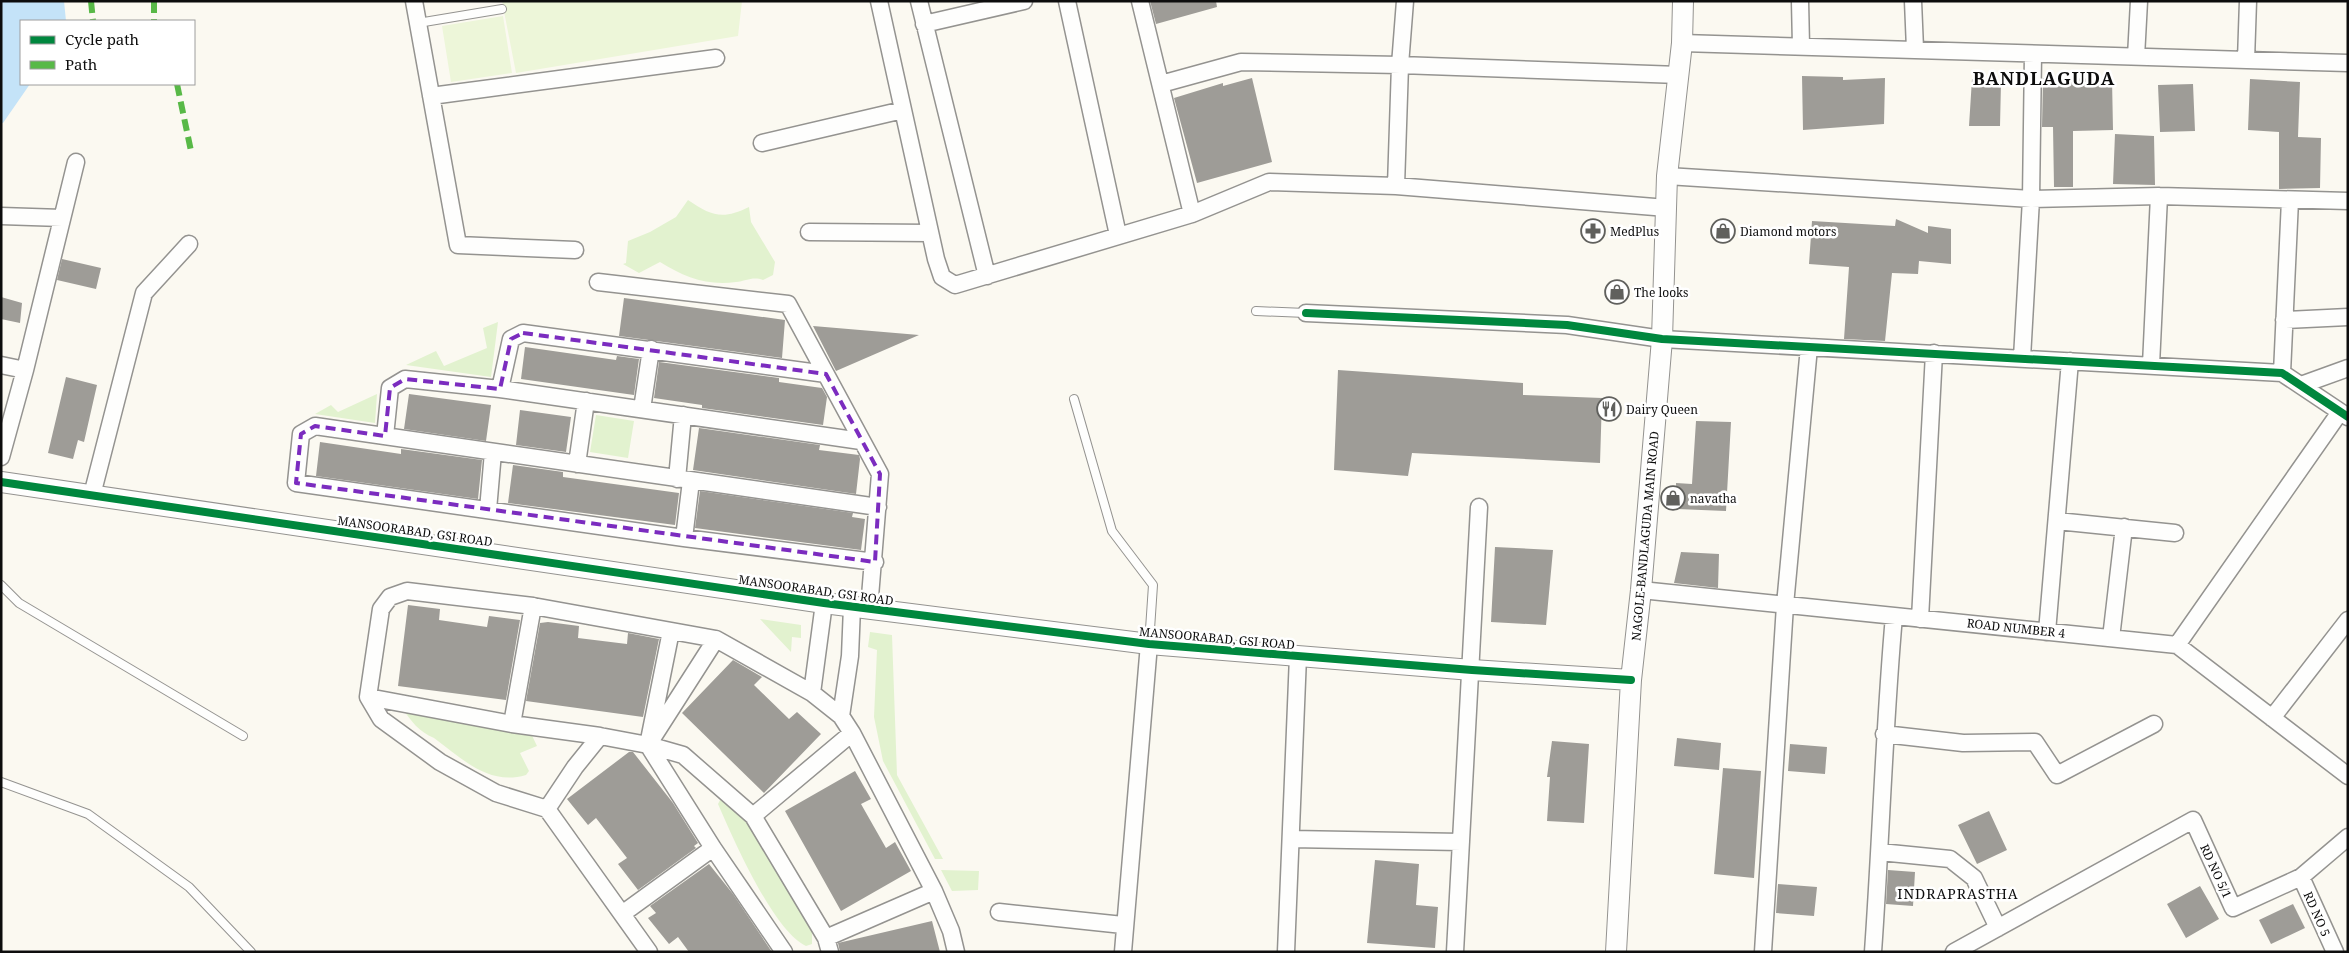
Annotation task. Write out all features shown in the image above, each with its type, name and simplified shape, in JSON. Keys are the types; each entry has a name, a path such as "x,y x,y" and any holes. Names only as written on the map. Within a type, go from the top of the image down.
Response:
{"street":[{"path":"414,1 458,245 575,250"},
{"path":"879,1 930,232 942,276 955,285 1192,214 1270,182 1396,186 1667,208"},
{"path":"919,1 987,276"},
{"path":"924,24 1024,1"},
{"path":"1067,1 1118,235"},
{"path":"1140,1 1162,84 1192,214"},
{"path":"1396,186 1400,65 1405,1"},
{"name":"NAGOLE-BANDLAGUDA MAIN ROAD","path":"1616,952 1631,680 1641,590 1662,339 1667,176 1682,43 1683,1"},
{"path":"1800,1 1801,46"},
{"path":"1913,1 1915,49"},
{"path":"2136,57 2139,1"},
{"path":"2246,60 2248,1"},
{"path":"1682,43 2348,63"},
{"path":"2022,358 2031,199 2033,54"},
{"path":"430,96 716,58"},
{"path":"1162,84 1241,62 1679,74"},
{"path":"762,143 903,110"},
{"path":"1,456 25,370 76,162"},
{"path":"1667,176 2031,199 2159,196 2348,201"},
{"path":"2152,365 2159,196"},
{"path":"2282,373 2290,200"},
{"path":"1,216 62,218"},
{"path":"809,232 930,232"},
{"path":"92,495 144,293 189,244"},
{"path":"598,282 788,304 880,474 875,562 861,608 850,656 841,716"},
{"path":"1306,313 1567,325 1662,339 2282,373 2344,414 2176,645 2348,776"},
{"path":"2284,320 2348,317"},
{"path":"500,389 511,339 522,333 826,374"},
{"path":"1763,952 1785,605 1809,347"},
{"path":"642,409 650,349"},
{"path":"1920,619 1934,353"},
{"path":"2048,632 2070,361"},
{"path":"1,364 25,370"},
{"path":"2301,385 2348,368"},
{"path":"385,436 390,388 406,379 500,389 861,440"},
{"path":"577,464 586,401"},
{"path":"684,415 684,538"},
{"path":"875,562 684,538 296,484 301,434 315,426 878,507"},
{"path":"488,510 493,452"},
{"name":"MANSOORABAD, GSI ROAD","path":"1,482 824,603 1149,644 1472,670 1631,680"},
{"path":"1455,952 1472,670 1479,507"},
{"path":"2057,521 2175,533"},
{"path":"2111,638 2124,527"},
{"name":"ROAD NUMBER 4","path":"1641,590 2176,645"},
{"path":"649,952 547,809 496,793 440,762 381,719 368,697 381,609 390,598 407,591 533,606 716,640 812,693 841,716 852,733 934,891 951,931 956,952"},
{"path":"812,693 824,603"},
{"path":"512,724 533,606"},
{"path":"1873,952 1880,852 1884,734 1894,616"},
{"path":"2272,718 2348,620"},
{"path":"671,631 648,745 713,848 784,952"},
{"path":"648,745 716,640"},
{"path":"1123,952 1149,644"},
{"path":"1286,952 1298,656"},
{"path":"368,697 512,724 600,736 648,745 683,755 753,816 828,945 934,891"},
{"path":"1884,734 1963,743 2035,742 2057,775 2154,724"},
{"path":"753,816 852,733"},
{"path":"547,809 575,767 600,736"},
{"name":"RD NO 5/1","path":"1998,928 2193,820 2233,908 2301,877"},
{"name":"RD NO 5","path":"2335,952 2301,877 2348,836"},
{"path":"1291,839 1461,842"},
{"path":"622,914 713,848"},
{"path":"1880,852 1950,859 1974,878 1998,928 1954,952"},
{"path":"998,912 1124,925"}],"lane":[{"path":"418,23 502,9"},
{"path":"1256,312 1306,313"},
{"path":"1074,399 1112,531 1154,585 1149,644"},
{"path":"1,585 19,603 244,736"},
{"path":"1,782 88,814 189,887 251,952"}],"highlighted area":[{"path":"523,333 826,374 880,474 875,562 296,483 301,434 315,426 385,436 390,388 405,379 500,389 511,339"}],"green space":[{"path":"502,1 742,1 738,36 516,73"},
{"path":"503,16 512,73 451,82 442,26"},
{"path":"688,200 711,213 724,215 749,207 751,222 775,262 773,275 763,280 753,279 715,283 687,276 660,262 639,273 623,264 626,263 628,241 650,232 676,217"},
{"path":"498,322 491,377 406,365 436,351 444,366 487,348 483,328"},
{"path":"377,394 375,423 315,414 331,405 338,412"},
{"path":"596,415 634,421 628,458 590,452"},
{"path":"760,619 801,625 801,638 792,637 791,652"},
{"path":"870,632 892,635 897,775 943,859 935,859 883,761 874,717 877,650 868,647"},
{"path":"402,708 525,721 537,746 520,753 529,771 526,775 512,777 488,774 466,762 429,736 412,722"},
{"path":"723,794 734,798 812,928 812,944 806,946 793,937 780,922 755,882 718,804"},
{"path":"941,870 979,871 978,890 952,891"}],"water":[{"path":"1,1 64,1 66,20 20,20 20,85 29,85 3,123 1,123"}],"building":[{"path":"1150,1 1216,1 1217,7 1156,24"},
{"path":"1802,76 1843,77 1843,80 1885,78 1884,124 1803,130"},
{"path":"1252,78 1272,162 1197,183 1174,98 1223,83 1223,86"},
{"path":"2043,78 2112,79 2113,130 2073,131 2073,187 2054,187 2053,127 2042,127"},
{"path":"1972,79 2001,82 2000,126 1969,126"},
{"path":"2250,79 2300,82 2298,137 2321,138 2320,188 2279,189 2279,132 2248,130"},
{"path":"2193,84 2195,131 2160,132 2158,85"},
{"path":"2115,134 2154,136 2155,185 2113,184"},
{"path":"1896,219 1928,233 1928,226 1951,229 1951,264 1919,261 1918,274 1892,273 1885,341 1844,339 1849,267 1809,264 1812,221 1895,226"},
{"path":"62,259 101,268 96,289 57,280"},
{"path":"1,297 22,303 20,323 1,319"},
{"path":"624,298 785,320 782,358 619,336"},
{"path":"813,326 919,335 836,371"},
{"path":"525,347 616,360 617,356 639,359 634,395 521,379"},
{"path":"659,362 779,378 779,382 822,388 827,397 823,425 702,408 702,405 654,398"},
{"path":"1338,370 1523,383 1523,395 1602,398 1600,463 1412,453 1408,476 1334,470"},
{"path":"66,377 97,385 84,442 78,440 73,459 48,453"},
{"path":"409,394 491,405 486,441 404,429"},
{"path":"520,410 571,417 566,452 516,445"},
{"path":"1696,421 1731,422 1726,511 1677,509 1676,483 1692,484"},
{"path":"699,428 820,445 819,450 859,455 856,494 693,470"},
{"path":"320,442 401,454 401,449 482,460 478,499 316,476"},
{"path":"513,465 563,472 563,477 679,493 675,525 508,503"},
{"path":"700,491 853,513 852,517 865,519 861,550 695,528"},
{"path":"1495,547 1553,550 1546,625 1491,622"},
{"path":"1681,552 1719,554 1718,588 1674,583"},
{"path":"408,605 440,609 439,620 487,627 489,616 520,620 506,700 398,686"},
{"path":"548,622 579,626 578,638 627,644 628,633 659,639 643,717 526,701 540,623"},
{"path":"733,660 762,677 754,685 789,719 797,712 821,734 764,793 682,713"},
{"path":"1677,738 1721,743 1719,770 1674,766"},
{"path":"1552,741 1589,744 1584,823 1547,821 1550,777 1547,777"},
{"path":"1790,744 1827,747 1825,774 1788,771"},
{"path":"629,752 633,752 673,803 698,843 694,846 696,848 638,890 618,864 627,858 596,818 588,825 567,799"},
{"path":"1723,768 1761,771 1754,878 1714,874"},
{"path":"855,771 871,799 861,804 886,848 895,842 911,871 841,911 785,811"},
{"path":"1989,811 2007,850 1977,864 1958,825"},
{"path":"1375,860 1419,864 1416,905 1438,907 1435,948 1367,943"},
{"path":"709,864 733,894 772,952 689,952 678,937 669,944 648,918 656,913 650,906"},
{"path":"1888,870 1915,872 1913,906 1886,904"},
{"path":"1778,884 1817,887 1814,916 1776,913"},
{"path":"2200,886 2219,919 2186,938 2167,904"},
{"path":"2293,904 2305,928 2271,944 2259,920"},
{"path":"932,921 940,952 840,952 838,943"}],"marked path":[{"path":"91,1 93,20"},
{"path":"154,1 154,20"},
{"path":"177,85 191,151"}],"cycle path":[{"path":"1306,313 1567,325 1662,339 2282,373 2348,417"},
{"path":"1,482 824,603 1149,644 1472,670 1631,680"}],"place":[{"name":"MedPlus","path":"1593,231"},
{"name":"Diamond motors","path":"1723,231"},
{"name":"The looks","path":"1617,292"},
{"name":"Dairy Queen","path":"1609,409"},
{"name":"navatha","path":"1673,498"}],"district":[{"name":"BANDLAGUDA","path":"2044,78"},
{"name":"INDRAPRASTHA","path":"1958,893"}]}
